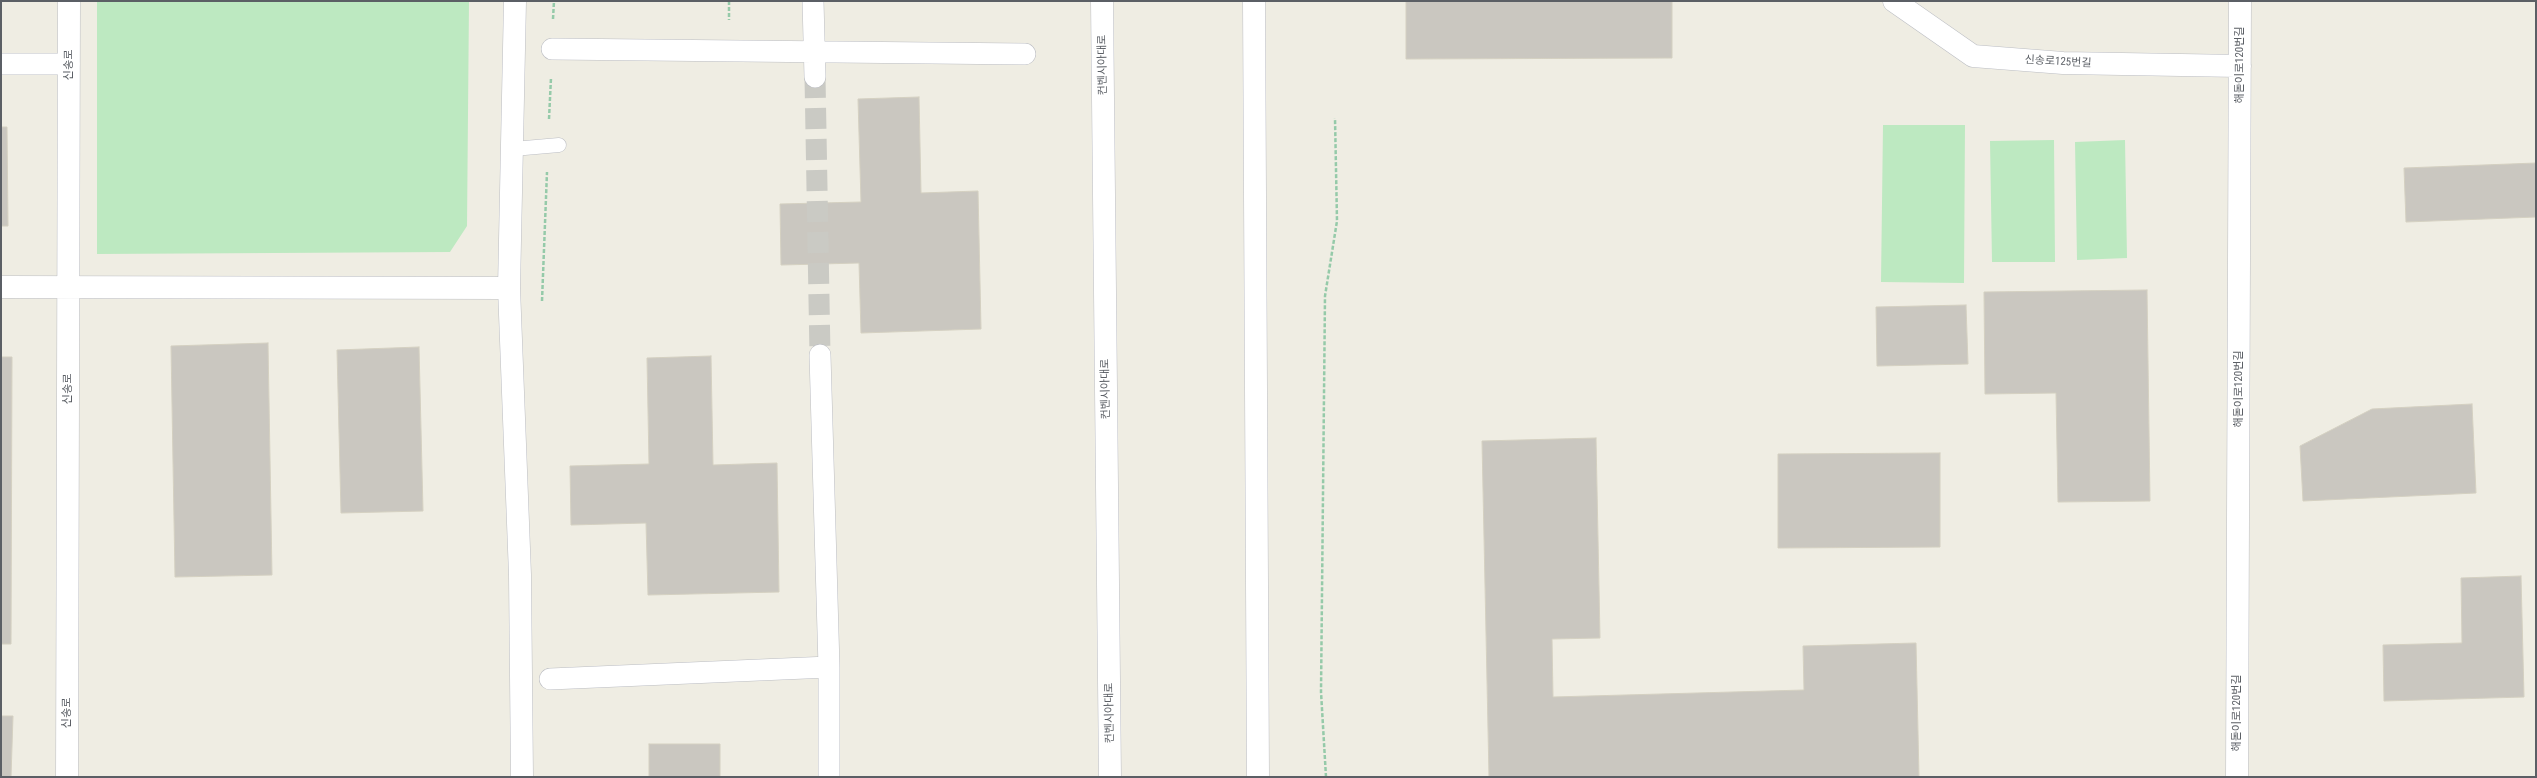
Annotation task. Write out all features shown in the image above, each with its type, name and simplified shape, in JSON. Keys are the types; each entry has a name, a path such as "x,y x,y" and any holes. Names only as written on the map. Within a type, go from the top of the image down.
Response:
{"street":[{"name":"신송로","path":"67,777 69,1"},
{"path":"515,1 509,288 520,575 522,777"},
{"path":"813,1 815,77"},
{"name":"컨벤시아대로","path":"1102,1 1110,777"},
{"path":"1254,1 1258,777"},
{"name":"신송로125번길","path":"1894,1 1973,56 2063,63 2240,66"},
{"name":"해돋이로120번길","path":"2237,777 2240,1"},
{"path":"552,49 1025,54"},
{"path":"1,64 69,64"},
{"path":"1,287 509,288"},
{"path":"820,355 829,667 829,777"},
{"path":"550,679 829,667"}],"lane":[{"path":"513,149 553,145"}],"path":[{"path":"542,308 553,145 552,49 554,1"},
{"path":"1326,777 1320,692 1325,296 1337,221 1335,118"}],"green space":[{"path":"97,1 469,1 467,226 450,252 97,254"},
{"path":"1883,125 1965,125 1964,283 1881,282"},
{"path":"2054,140 2055,262 1992,262 1990,141"},
{"path":"2125,140 2127,258 2077,260 2075,142"}],"building":[{"path":"1406,1 1672,1 1672,58 1406,59"},
{"path":"919,97 921,193 978,191 981,329 861,333 859,263 781,265 780,204 861,202 858,99"},
{"path":"1,127 7,127 8,226 1,226"},
{"path":"2536,163 2536,217 2406,222 2404,168"},
{"path":"2147,290 2150,501 2058,502 2056,393 1985,394 1984,292"},
{"path":"1966,305 1968,364 1877,366 1876,307"},
{"path":"268,343 272,575 175,577 171,346"},
{"path":"419,347 423,511 341,513 337,350"},
{"path":"711,356 713,465 777,463 779,592 648,595 646,523 571,525 570,466 649,464 647,358"},
{"path":"1,357 12,357 11,644 1,644"},
{"path":"2472,404 2476,493 2303,501 2300,446 2372,409"},
{"path":"1596,438 1600,638 1552,639 1553,697 1804,690 1803,646 1916,643 1919,777 1489,777 1482,441"},
{"path":"1940,453 1940,547 1778,548 1778,454"},
{"path":"2521,576 2524,697 2384,701 2383,645 2462,643 2461,578"},
{"path":"1,716 13,716 11,777 1,777"},
{"path":"649,744 720,744 720,777 649,777"}],"tunnel":[{"path":"815,77 820,355"}]}
